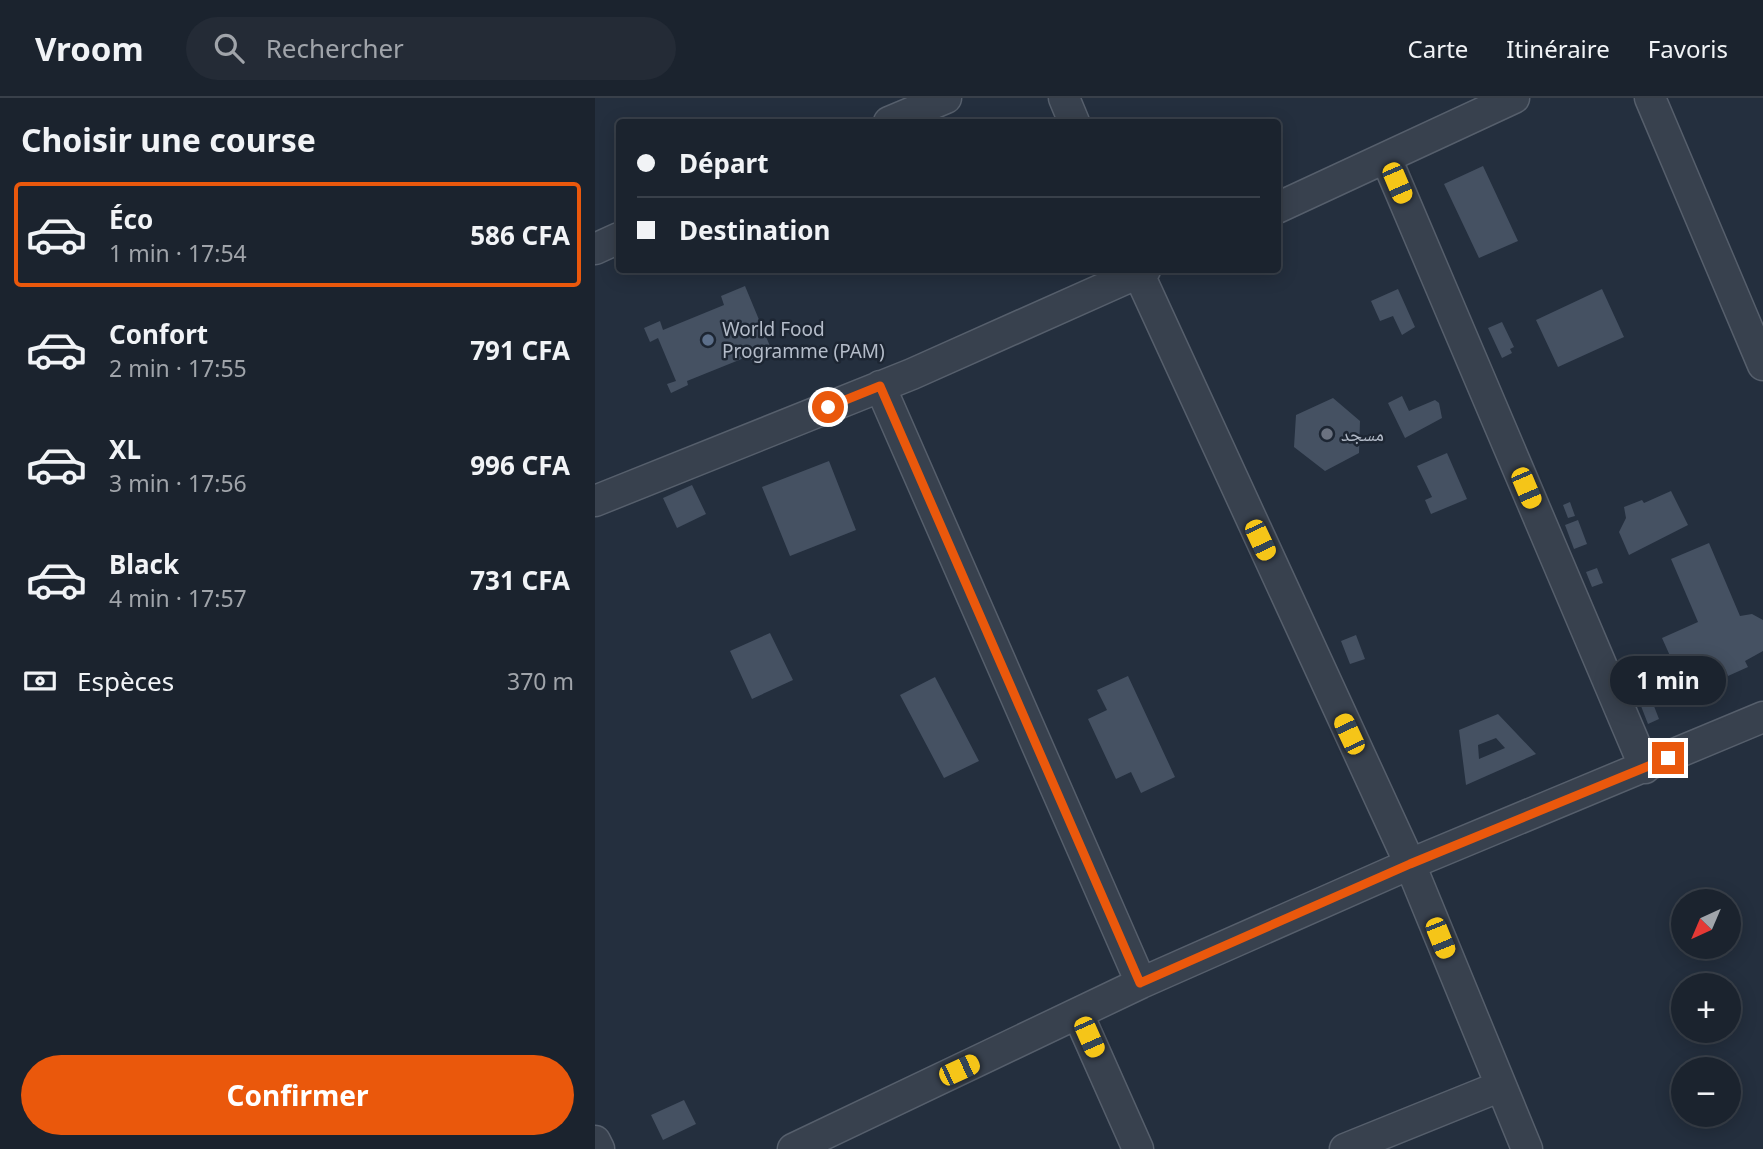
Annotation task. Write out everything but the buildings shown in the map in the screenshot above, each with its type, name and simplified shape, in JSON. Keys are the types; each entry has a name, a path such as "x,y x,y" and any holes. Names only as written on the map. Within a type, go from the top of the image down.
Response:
{"street":[{"path":"896,119 946,98"},
{"path":"1064,98 1074,119"},
{"path":"1281,206 1514,98"},
{"path":"1650,98 1763,365"},
{"path":"1386,158 1645,768"},
{"path":"595,249 616,239"},
{"path":"595,501 880,386 1135,273"},
{"path":"1141,273 1410,864 1527,1149"},
{"path":"880,386 1140,983"},
{"path":"793,1149 1140,983 1410,864 1763,717"},
{"path":"1079,1014 1139,1149"},
{"path":"1345,1149 1501,1086"},
{"path":"595,1141 599,1149"}],"place":[{"name":"World Food Programme (PAM)","path":"708,340"},
{"name":"مسجد","path":"1327,434"}],"route":[{"path":"828,407 880,386 1140,983 1410,864 1668,758"}]}
